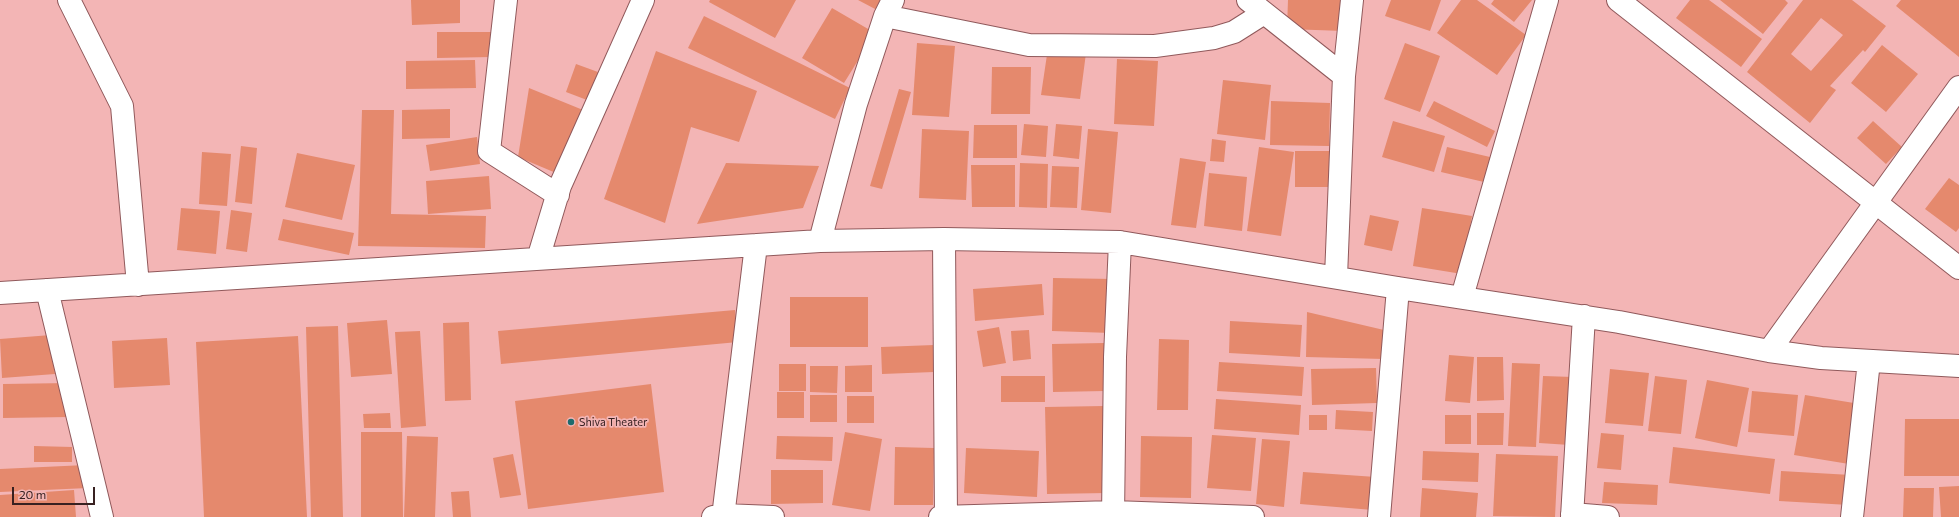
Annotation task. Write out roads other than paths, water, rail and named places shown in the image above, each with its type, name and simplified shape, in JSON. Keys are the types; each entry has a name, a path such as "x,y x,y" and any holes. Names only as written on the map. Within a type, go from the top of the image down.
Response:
{"street":[{"path":"69,0 122,106 138,285"},
{"path":"506,0 489,151 558,195"},
{"path":"538,259 560,186 643,0"},
{"path":"1336,277 1344,76 1352,0"},
{"path":"1462,297 1547,0"},
{"path":"1618,0 1877,202 1959,268"},
{"path":"820,241 856,104 889,8 1030,45 1155,46 1214,38 1234,32 1256,6 1344,76"},
{"path":"1769,351 1959,87"},
{"path":"944,239 946,517"},
{"path":"0,293 820,241 944,239 1120,242 1398,288 1584,316 1769,351 1821,358 1959,366"},
{"path":"1113,514 1114,357 1120,242"},
{"path":"756,246 720,516 773,517"},
{"path":"1379,517 1398,288"},
{"path":"47,290 102,517"},
{"path":"1584,316 1572,515 1608,517"},
{"path":"1852,517 1869,361"},
{"path":"940,517 1113,514 1253,517"}],"place":[{"name":"Shiva Theater","path":"571,422"}]}
